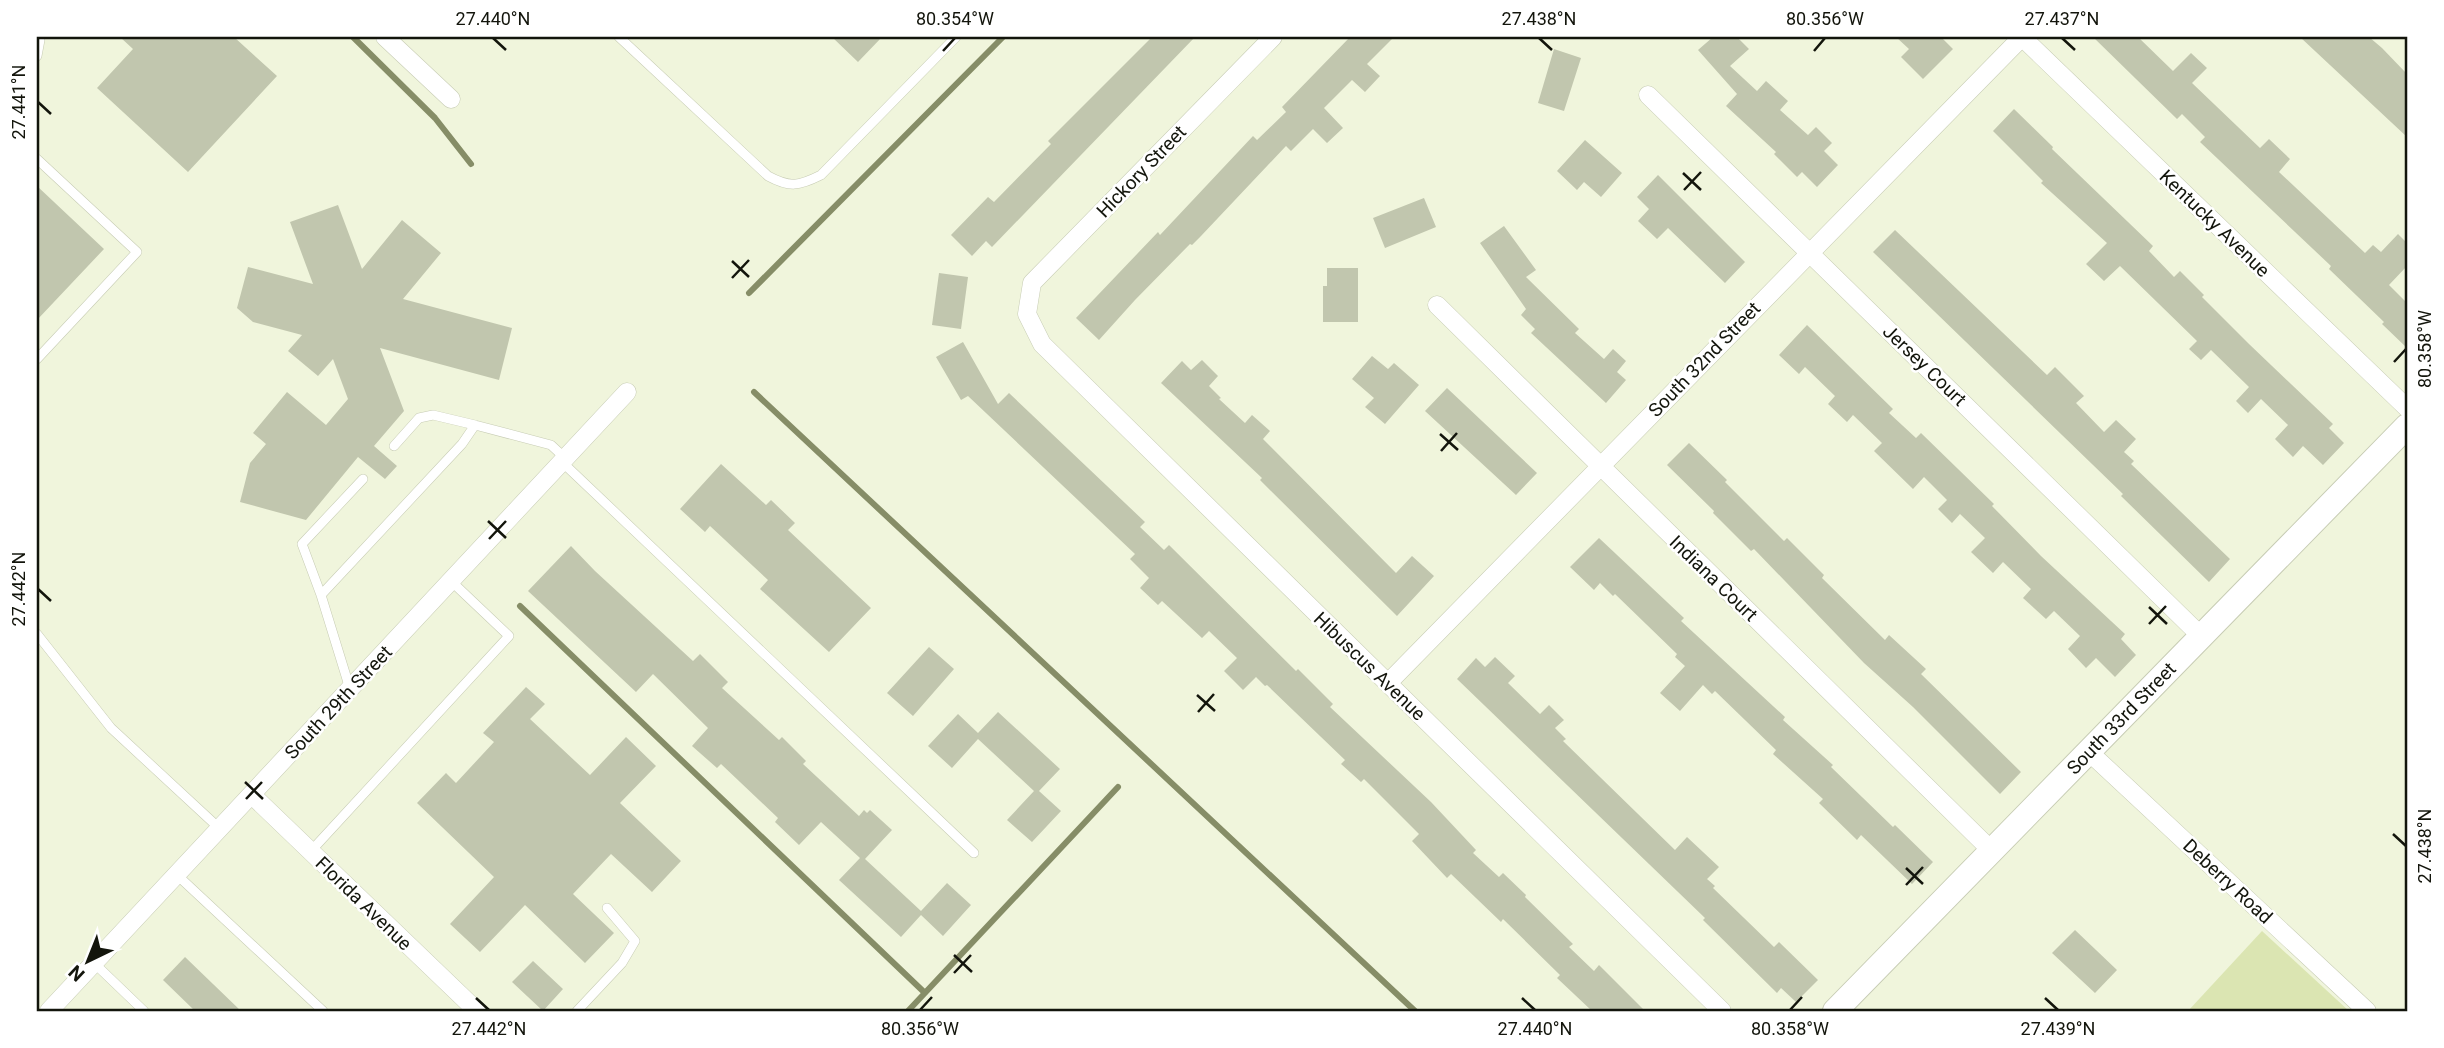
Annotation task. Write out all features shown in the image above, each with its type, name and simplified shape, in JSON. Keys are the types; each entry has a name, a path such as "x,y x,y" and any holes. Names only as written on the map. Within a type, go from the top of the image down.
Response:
{"street":[{"path":"385,37 451,99"},
{"name":"Hickory Street","path":"1027,314 1032,283 1273,37"},
{"name":"South 32nd Street","path":"1388,683 2022,37"},
{"name":"Kentucky Avenue","path":"2022,37 2407,408"},
{"name":"Jersey Court","path":"1648,95 2201,636"},
{"name":"Indiana Court","path":"1437,305 1992,850"},
{"name":"Hibuscus Avenue","path":"1027,314 1042,344 1722,1011"},
{"name":"South 29th Street","path":"49,1011 627,392"},
{"name":"South 33rd Street","path":"1835,1011 2407,426"},
{"name":"Deberry Road","path":"2088,751 2367,1011"},
{"name":"Florida Avenue","path":"252,794 477,1011"}],"lane":[{"path":"37,56 40,40 38,37"},
{"path":"619,37 768,176 783,184 803,184 821,175 956,37"},
{"path":"37,159 137,253 37,359"},
{"path":"394,446 419,418 433,415 551,445 974,853"},
{"path":"321,595 462,444 475,425"},
{"path":"350,689 302,544 363,479"},
{"path":"310,851 509,636 451,581"},
{"path":"37,634 111,728 219,828"},
{"path":"176,874 323,1011"},
{"path":"577,1011 621,963 635,941 607,908"},
{"path":"94,963 144,1011"}],"green space":[{"path":"2262,931 2349,1011 2188,1011"}],"building":[{"path":"120,37 234,37 277,76 188,172 97,88 133,49"},
{"path":"832,37 882,37 858,62"},
{"path":"1152,37 1195,37 992,247 986,241 972,256 951,235 988,197 994,202 1051,144 1048,141"},
{"path":"1350,37 1394,37 1367,64 1380,76 1365,92 1352,80 1324,108 1343,128 1327,143 1313,129 1291,151 1286,146 1099,340 1076,318 1158,232 1160,235 1253,136 1257,140 1286,112 1282,107"},
{"path":"1713,37 1737,37 1749,49 1730,66 1757,91 1766,81 1788,101 1780,110 1808,135 1816,127 1832,143 1824,151 1838,165 1817,187 1802,172 1797,177 1774,154 1776,152 1726,106 1737,94 1698,50"},
{"path":"1896,37 1941,37 1953,49 1923,79 1901,57 1909,49"},
{"path":"2093,37 2138,37 2173,71 2191,53 2207,68 2192,83 2260,148 2269,139 2290,159 2279,172 2365,253 2373,245 2381,252 2398,234 2407,243 2407,266 2389,285 2407,303 2407,348 2329,269 2331,266 2200,142 2205,137 2182,114 2177,119"},
{"path":"2300,37 2369,37 2382,48 2407,74 2407,137"},
{"path":"1554,49 1581,58 1564,111 1538,103"},
{"path":"2014,109 2153,246 2149,251 2174,277 2180,271 2249,344 2333,424 2329,428 2344,443 2323,465 2303,446 2293,457 2275,439 2288,425 2261,399 2248,413 2236,401 2249,387 2211,350 2201,360 2189,349 2197,341 2120,266 2104,281 2086,264 2107,243 2041,183 2043,181 1993,131"},
{"path":"1585,140 1622,173 1601,197 1584,182 1577,190 1557,171"},
{"path":"1658,175 1745,262 1725,283 1668,228 1657,239 1638,221 1649,209 1637,197"},
{"path":"37,186 104,249 37,320"},
{"path":"1424,198 1436,227 1385,248 1373,218"},
{"path":"338,205 362,269 402,220 441,253 403,299 512,328 499,380 380,348 404,411 374,446 397,466 385,479 358,457 306,520 240,502 250,463 266,444 253,433 287,392 326,425 348,399 333,359 318,376 288,351 302,335 253,322 237,308 248,267 313,284 290,222"},
{"path":"1504,226 1536,270 1526,277 1579,329 1575,333 1604,359 1613,349 1626,361 1617,372 1626,380 1606,403 1531,333 1535,329 1521,315 1526,309 1480,243"},
{"path":"1895,230 2047,375 2055,367 2084,396 2076,403 2104,432 2116,420 2136,439 2124,452 2134,461 2131,464 2230,559 2209,582 2121,496 2123,494 1873,252"},
{"path":"1327,268 1358,268 1358,322 1323,322 1323,286 1327,286"},
{"path":"939,273 968,277 961,329 932,325"},
{"path":"1807,325 1893,409 1889,413 1916,438 1921,433 1994,504 1992,506 2041,556 2125,634 2121,639 2136,655 2115,677 2096,658 2086,668 2068,649 2080,636 2054,611 2046,619 2023,598 2031,589 2003,562 1993,573 1971,552 1985,538 1960,514 1952,523 1938,509 1947,500 1924,477 1913,489 1874,451 1882,443 1853,415 1847,422 1828,404 1835,396 1805,367 1799,374 1779,355"},
{"path":"963,342 998,404 1009,393 1145,522 1140,527 1164,550 1169,545 1296,671 1298,669 1333,704 1330,707 1431,802 1476,850 1473,853 1499,877 1503,873 1526,895 1525,897 1573,944 1569,947 1594,971 1599,965 1645,1011 1592,1011 1557,978 1560,975 1503,919 1501,922 1451,874 1447,878 1412,841 1419,834 1364,779 1361,782 1341,764 1345,760 1267,685 1256,677 1243,690 1224,671 1237,658 1209,631 1202,638 1162,601 1158,605 1140,588 1149,578 1130,559 1135,554 968,396 961,400 936,357"},
{"path":"1372,356 1388,369 1394,363 1419,385 1385,424 1365,407 1374,398 1352,379"},
{"path":"1202,360 1218,376 1209,386 1221,398 1219,399 1245,423 1252,415 1270,431 1263,439 1396,573 1412,556 1434,576 1397,616 1260,480 1262,478 1161,383 1182,361 1191,370"},
{"path":"1447,388 1537,473 1516,495 1425,411"},
{"path":"1689,443 1784,541 1787,538 1824,575 1822,578 1885,640 1889,635 1926,669 1921,674 2021,772 2000,794 1913,707 1864,663 1754,549 1751,551 1667,465"},
{"path":"721,464 766,505 771,500 795,523 788,530 871,608 829,652 760,589 768,580 710,526 705,532 680,509"},
{"path":"1599,538 1684,618 1681,621 1785,717 1783,720 1833,765 1831,767 1933,862 1912,884 1861,835 1857,840 1819,803 1823,799 1773,754 1776,750 1715,691 1712,694 1703,685 1680,711 1660,693 1685,666 1675,657 1677,654 1615,594 1613,596 1600,583 1594,590 1570,567"},
{"path":"571,546 693,661 700,654 728,682 722,688 779,740 782,737 806,761 803,764 859,816 864,810 867,813 870,810 892,830 865,859 921,911 947,883 971,905 943,936 921,915 901,937 839,880 860,858 821,822 799,845 775,822 778,818 721,764 717,768 692,746 708,728 653,674 636,692 528,591"},
{"path":"929,647 954,669 913,716 887,693"},
{"path":"1495,657 1515,676 1508,683 1540,714 1549,705 1564,720 1555,728 1566,739 1563,741 1675,850 1687,837 1719,867 1707,879 1715,886 1713,888 1774,947 1779,942 1818,980 1796,1002 1781,988 1777,993 1703,920 1705,918 1457,679 1476,658 1485,667"},
{"path":"526,687 545,704 530,719 590,775 626,737 656,766 620,803 681,861 652,892 611,854 573,894 614,933 585,963 525,905 480,952 450,924 494,877 417,803 446,773 456,783 494,742 483,733"},
{"path":"998,712 1060,769 1039,791 1061,811 1032,842 1007,820 1034,791 978,739 952,768 928,746 958,714 978,733"},
{"path":"2075,930 2117,970 2095,993 2052,953"},
{"path":"185,957 241,1011 195,1011 163,980"},
{"path":"533,961 563,989 543,1011 512,982"}],"waterway":[{"path":"353,37 435,118 471,164"},
{"path":"749,293 1003,37"},
{"path":"754,392 1415,1011"},
{"path":"520,606 925,993"},
{"path":"908,1011 1118,787"}]}
